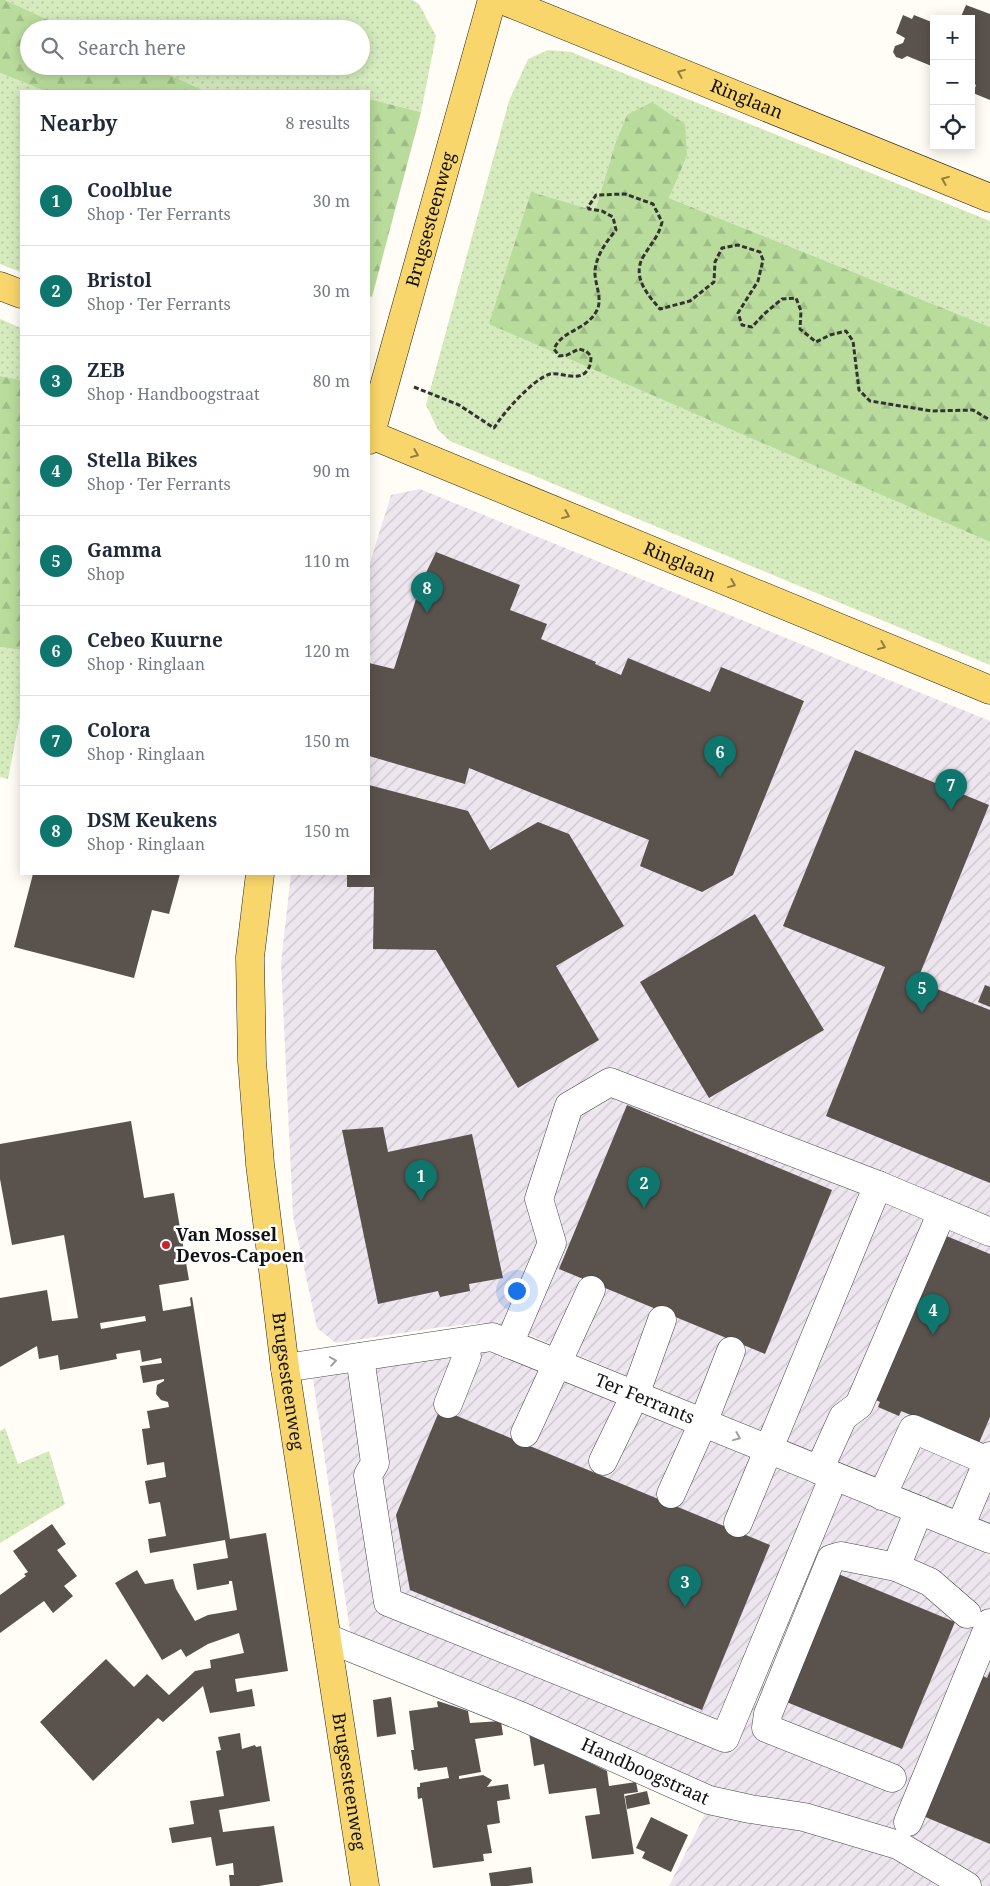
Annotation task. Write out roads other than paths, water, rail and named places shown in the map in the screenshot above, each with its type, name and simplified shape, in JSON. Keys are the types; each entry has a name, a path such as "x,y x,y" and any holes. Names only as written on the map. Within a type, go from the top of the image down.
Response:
{"main road":[{"name":"Brugsesteenweg","path":"370,434 492,0"},
{"name":"Ringlaan","path":"502,0 990,198"},
{"path":"0,286 20,294"},
{"name":"Ringlaan","path":"370,437 990,690"},
{"name":"Brugsesteenweg","path":"260,875 250,957 252,1061 260,1164 285,1368 365,1886"}],"street":[{"path":"509,1344 552,1243 539,1199 569,1106 610,1082 878,1186 990,1232"},
{"path":"738,1523 878,1186"},
{"path":"360,1357 375,1463 368,1475 388,1602 725,1738 826,1473 843,1417 859,1405 942,1212"},
{"path":"525,1433 591,1290"},
{"path":"603,1461 635,1395 662,1320"},
{"name":"Ter Ferrants","path":"285,1368 492,1337 990,1539"},
{"path":"448,1404 467,1356 463,1342"},
{"path":"671,1494 703,1423 731,1351"},
{"path":"882,1496 913,1430 989,1458 960,1527"},
{"path":"896,1567 919,1510"},
{"path":"892,1778 766,1728 768,1714 831,1559 841,1556 896,1567 930,1582 978,1618 908,1822"},
{"name":"Handboogstraat","path":"327,1638 523,1717 708,1800 804,1818 898,1845 966,1886"}],"place":[{"name":"DSM Keukens","path":"427,613"},
{"name":"Cebeo Kuurne","path":"720,777"},
{"name":"Colora","path":"951,810"},
{"name":"Gamma","path":"922,1013"},
{"name":"Coolblue","path":"421,1201"},
{"name":"Bristol","path":"644,1208"},
{"name":"Van Mossel Devos-Capoen","path":"166,1245"},
{"name":"Stella Bikes","path":"933,1335"},
{"name":"ZEB","path":"685,1607"}]}
